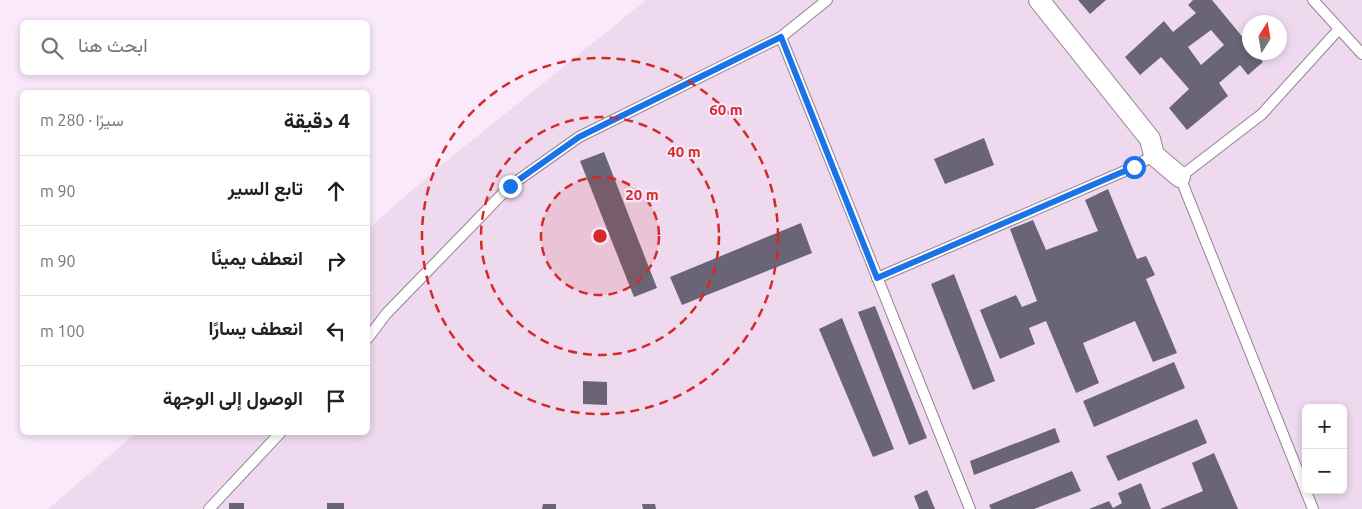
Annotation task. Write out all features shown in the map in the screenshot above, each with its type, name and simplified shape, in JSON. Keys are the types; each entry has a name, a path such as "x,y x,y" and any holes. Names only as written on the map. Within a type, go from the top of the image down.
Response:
{"street":[{"path":"1039,0 1150,139 1154,155 1180,177"}],"lane":[{"path":"370,335 386,314 510,186 579,137 781,37 827,0"},
{"path":"1313,0 1362,54"},
{"path":"1313,509 1180,177 1262,114 1339,29"},
{"path":"781,37 970,509"},
{"path":"877,278 1134,167 1154,155"},
{"path":"209,509 277,435"}],"shaded area":[{"path":"646,0 1362,0 1362,509 48,509 134,435 370,435 370,227 433,172"}],"building":[{"path":"1078,0 1106,0 1090,14"},
{"path":"1193,0 1212,0 1242,36 1242,60 1261,60 1263,62 1248,75 1240,65 1219,83 1228,96 1187,130 1169,108 1189,89 1161,57 1140,75 1125,57 1164,21 1173,32 1196,13 1188,5","holes":["1211,30 1224,45 1201,65 1188,47"]},
{"path":"984,138 994,165 945,184 934,159"},
{"path":"604,152 657,288 634,297 580,161"},
{"path":"1108,189 1137,259 1146,256 1155,275 1146,279 1177,353 1153,362 1135,321 1083,343 1099,383 1076,393 1046,321 1029,328 1035,344 1000,359 980,310 1016,295 1022,307 1037,301 1010,229 1033,220 1046,250 1098,231 1085,200"},
{"path":"801,223 812,253 682,305 670,277"},
{"path":"954,274 995,381 973,390 931,284"},
{"path":"875,306 927,438 909,445 858,312"},
{"path":"842,318 894,449 873,457 819,329"},
{"path":"1174,362 1185,388 1094,427 1083,401"},
{"path":"583,381 607,382 607,405 583,404"},
{"path":"1197,419 1207,443 1118,481 1106,456"},
{"path":"1055,428 1060,442 974,475 970,461"},
{"path":"1214,453 1238,509 1160,509 1203,491 1192,463"},
{"path":"1072,471 1081,491 1034,509 991,509 989,505"},
{"path":"1141,483 1151,509 1089,509 1109,501 1113,508 1122,503 1118,493"},
{"path":"927,490 935,509 919,509 914,496"},
{"path":"229,503 244,503 244,509 229,509"},
{"path":"327,503 344,503 344,509 327,509"},
{"path":"543,504 556,504 556,509 542,509"},
{"path":"642,504 655,504 656,509 643,509"}],"route":[{"path":"510,186 579,137 781,37 877,278 1134,167"}]}
